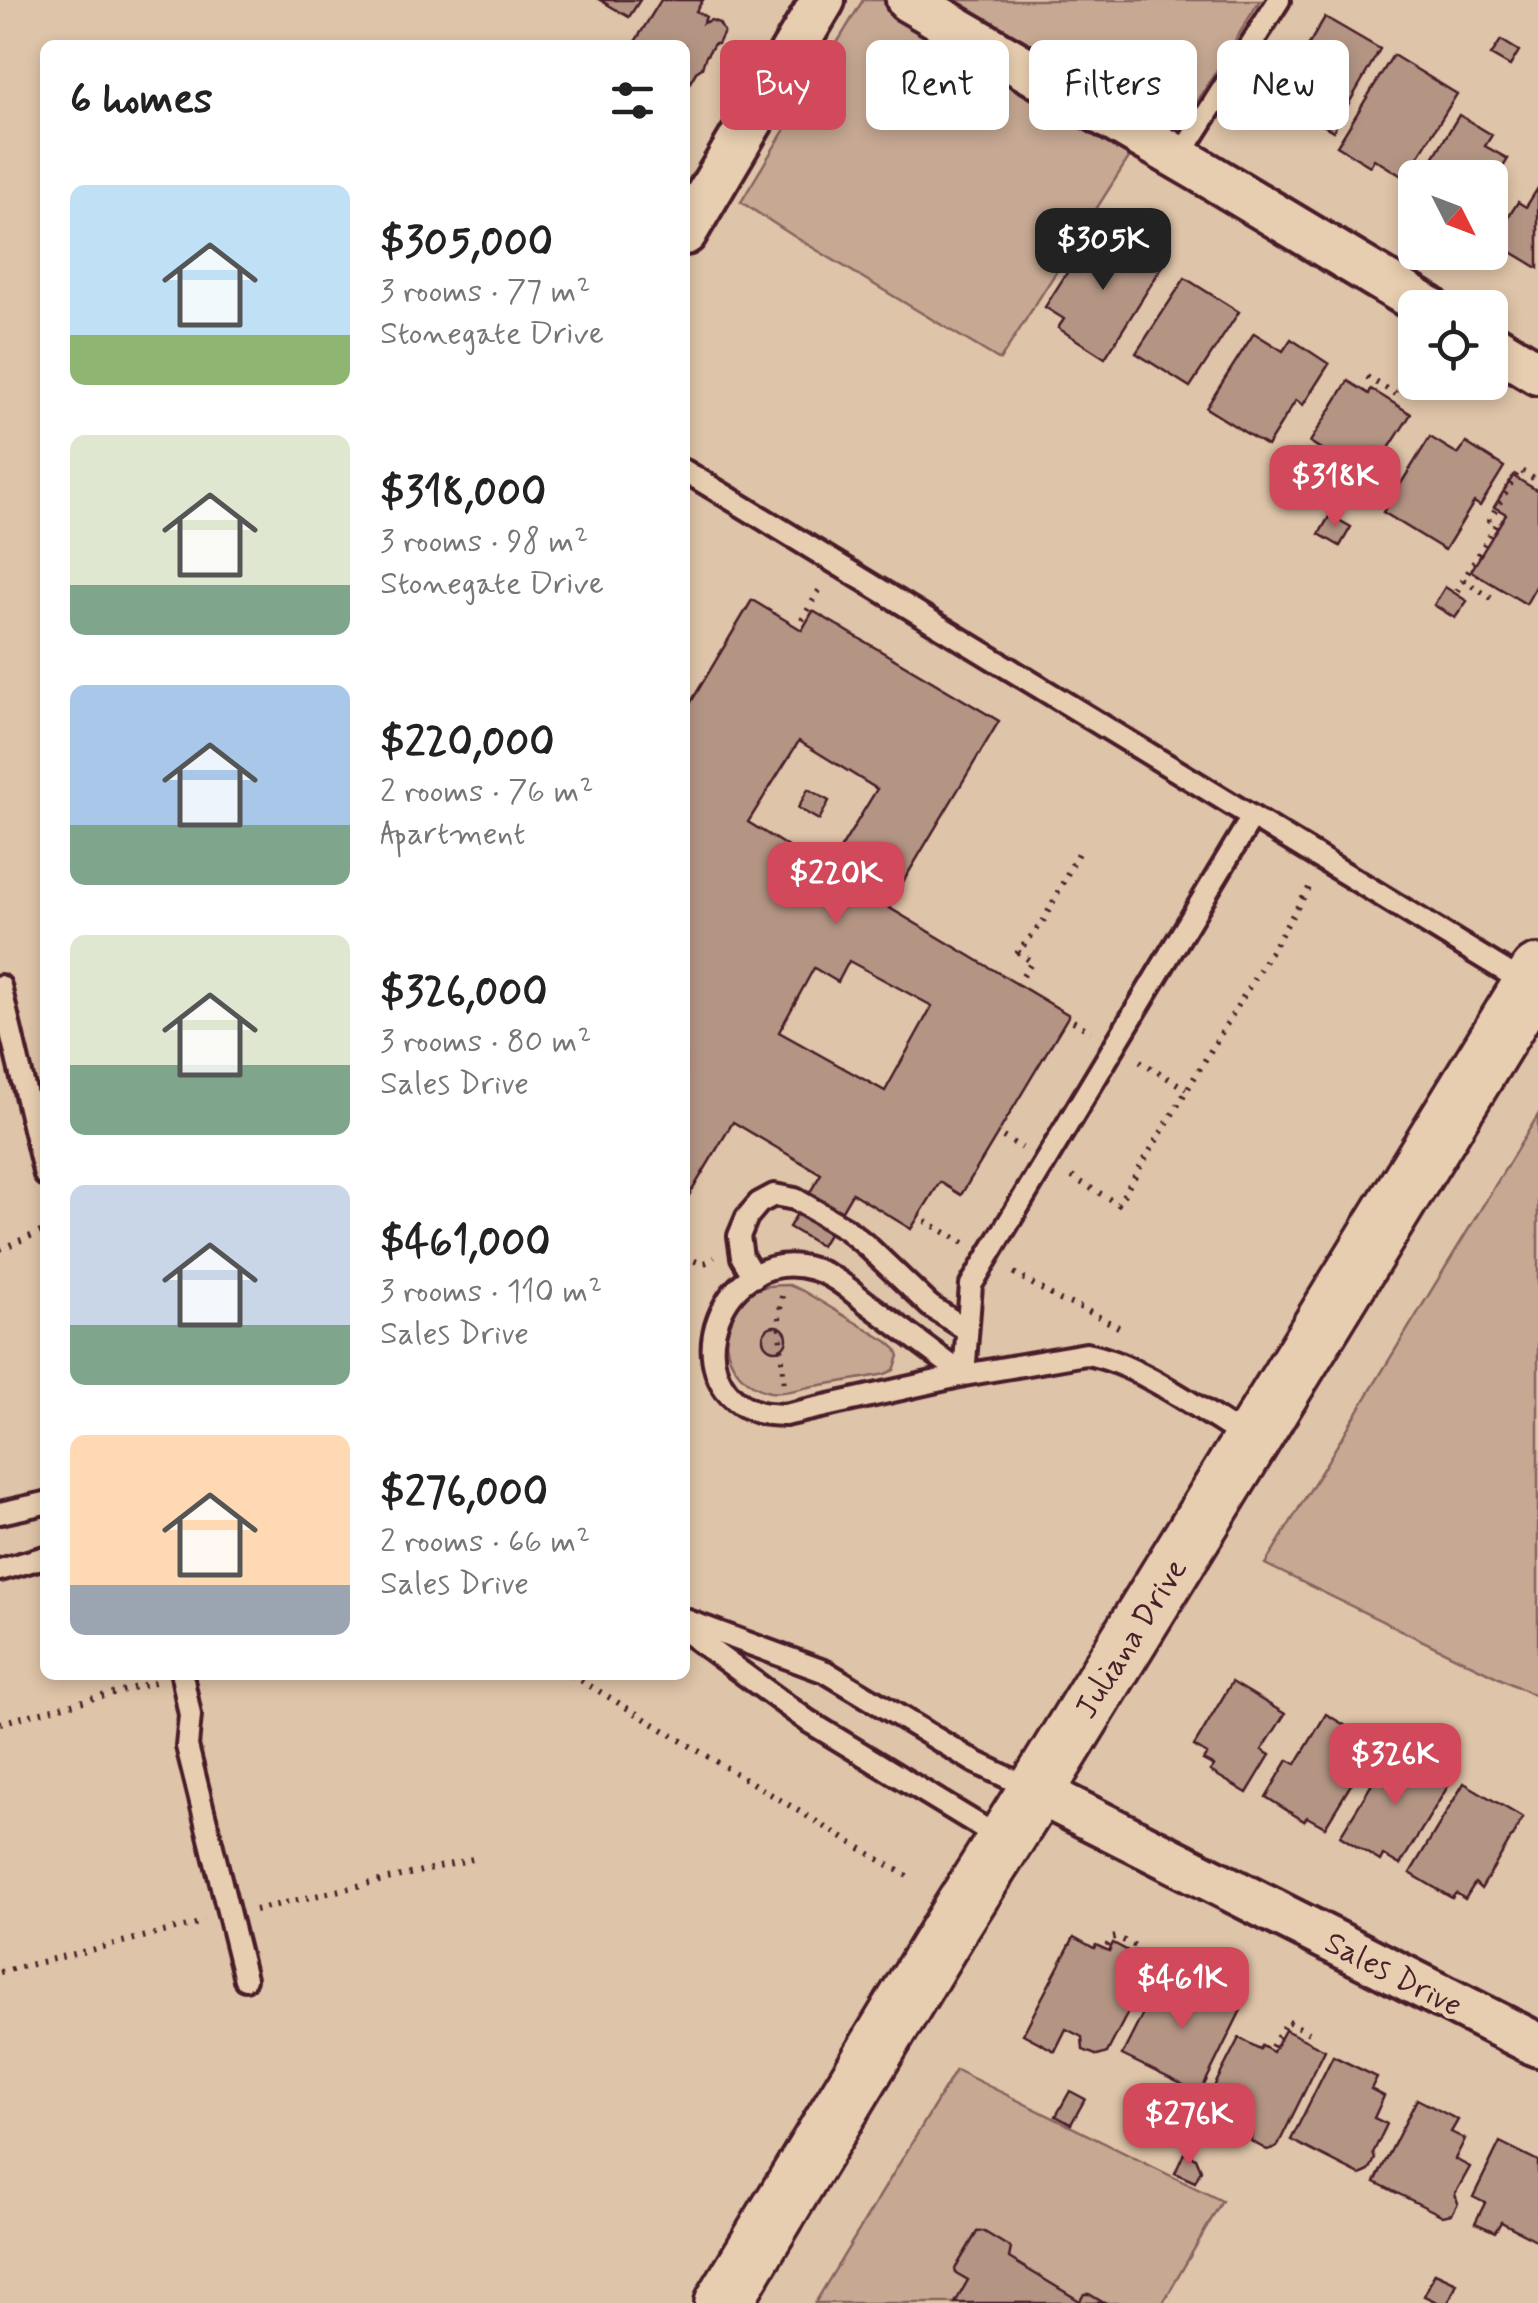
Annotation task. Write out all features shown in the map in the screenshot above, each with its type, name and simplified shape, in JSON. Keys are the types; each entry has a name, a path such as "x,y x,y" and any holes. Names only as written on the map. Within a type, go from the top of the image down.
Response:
{"street":[{"path":"690,224 822,0"},
{"path":"908,0 1399,290"},
{"path":"1508,355 1538,373"},
{"name":"Juliana Drive","path":"723,2303 1534,980"},
{"name":"Sales Drive","path":"1036,1791 1538,2045"}],"lane":[{"path":"1180,158 1280,0"},
{"path":"690,474 1381,897 1534,980"},
{"path":"964,1375 970,1285 1252,816"},
{"path":"0,986 40,1155"},
{"path":"754,1277 742,1257 739,1236 747,1217 758,1203 774,1196 795,1199 845,1228 930,1306 967,1330"},
{"path":"964,1375 839,1282 816,1270 785,1264 740,1284 723,1304 714,1328 713,1355 720,1380 736,1402 758,1412 785,1415 964,1375 1086,1354 1104,1357 1132,1370 1252,1441"},
{"path":"0,1513 40,1504"},
{"path":"0,1570 40,1559"},
{"path":"690,1622 826,1672 976,1762 1036,1791"},
{"path":"690,1635 808,1721 1006,1841"},
{"path":"173,1680 190,1715 188,1746 245,1980"}],"path":[{"path":"1366,377 1396,394"},
{"path":"1457,591 1496,524 1489,520 1519,470 1538,481"},
{"path":"1463,580 1492,598"},
{"path":"1023,976 1032,962 1018,952 1043,922 1080,849"},
{"path":"1003,1138 1118,1204 1309,888 1324,897"},
{"path":"925,1220 1060,1300 1133,1335"},
{"path":"0,1248 40,1232"},
{"path":"785,1264 780,1316 785,1415"},
{"path":"0,1722 161,1680"},
{"path":"580,1680 906,1876"},
{"path":"1107,1946 1116,1937 1140,1948"},
{"path":"1272,2047 1286,2022 1309,2033"}],"shaded area":[{"path":"863,0 1260,0 1235,40 1217,40 1217,70 1197,102 1197,40 1029,40 1029,130 1147,130 1000,360 741,202 784,130 846,130 846,40 839,40"},
{"path":"1538,1115 1538,1697 1265,1564"},
{"path":"789,1285 888,1342 899,1356 894,1370 784,1392 770,1392 739,1374 726,1343 732,1311 743,1297 759,1288"},
{"path":"956,2070 1222,2201 1163,2303 815,2303"}],"building":[{"path":"600,0 640,0 629,17"},
{"path":"661,0 703,0 696,11 706,17 703,23 719,23 724,32 690,82 690,40 636,40"},
{"path":"1325,17 1380,49 1349,103 1349,40 1311,40"},
{"path":"1501,40 1519,51 1510,66 1491,55"},
{"path":"1393,55 1457,94 1416,160 1398,160 1398,174 1374,159 1370,166 1337,146"},
{"path":"1459,115 1492,135 1485,146 1508,159 1507,160 1432,160"},
{"path":"1538,188 1538,268 1508,250 1508,218 1518,202 1526,207"},
{"path":"1089,238 1114,254 1123,238 1164,264 1105,358 1058,328 1064,319 1045,307"},
{"path":"1185,278 1239,312 1190,387 1136,353"},
{"path":"1254,333 1283,351 1291,339 1329,364 1303,405 1296,400 1267,446 1206,408"},
{"path":"1348,381 1369,394 1371,389 1411,414 1386,453 1379,448 1356,483 1327,465 1332,456 1310,442"},
{"path":"1430,437 1458,454 1466,443 1504,467 1480,506 1474,502 1445,550 1383,512"},
{"path":"1513,476 1538,491 1538,583 1526,604 1471,571 1506,514 1494,507"},
{"path":"1330,515 1351,527 1340,546 1319,534"},
{"path":"1445,587 1467,601 1455,618 1434,605"},
{"path":"752,600 802,630 813,611 999,721 888,907 1069,1015 961,1195 940,1182 911,1229 852,1193 821,1246 789,1227 821,1174 733,1122 690,1194 690,704","holes":["799,741 877,789 827,871 748,822","849,961 932,1006 885,1091 779,1032 814,968 838,982"]},
{"path":"808,789 829,801 819,820 798,808"},
{"path":"770,1326 780,1326 787,1338 780,1350 770,1350 763,1343 763,1333"},
{"path":"1232,1682 1285,1714 1262,1750 1270,1755 1247,1793 1210,1771 1214,1766 1203,1760 1207,1754 1194,1746"},
{"path":"1326,1714 1356,1732 1349,1743 1369,1755 1325,1827 1307,1817 1304,1821 1266,1797 1288,1760 1296,1764"},
{"path":"1394,1748 1450,1783 1400,1865 1383,1855 1380,1861 1340,1836"},
{"path":"1464,1783 1523,1818 1481,1889 1475,1883 1465,1899 1456,1893 1452,1898 1410,1873"},
{"path":"1074,1937 1109,1951 1113,1943 1153,1964 1107,2053 1098,2056 1083,2050 1082,2037 1066,2029 1055,2051 1023,2034"},
{"path":"1165,1970 1242,2008 1200,2093 1122,2055"},
{"path":"1285,2030 1325,2050 1277,2147 1267,2150 1251,2141 1252,2129 1236,2120 1226,2139 1195,2124 1239,2038 1273,2052"},
{"path":"1333,2056 1377,2077 1371,2089 1384,2096 1374,2118 1387,2124 1369,2171 1360,2175 1291,2140"},
{"path":"1070,2091 1085,2099 1071,2124 1056,2116"},
{"path":"1417,2099 1458,2120 1451,2132 1465,2139 1455,2159 1470,2167 1455,2194 1458,2203 1452,2214 1443,2216 1375,2182"},
{"path":"1500,2142 1538,2161 1538,2241 1501,2222 1495,2232 1475,2223 1485,2203 1473,2197"},
{"path":"1184,2153 1196,2158 1201,2170 1195,2182 1175,2173"},
{"path":"983,2231 1011,2248 1009,2258 1080,2301 1084,2294 1089,2294 1104,2303 955,2303 968,2280 955,2269 977,2232"},
{"path":"1435,2273 1457,2283 1448,2303 1424,2296"}]}
